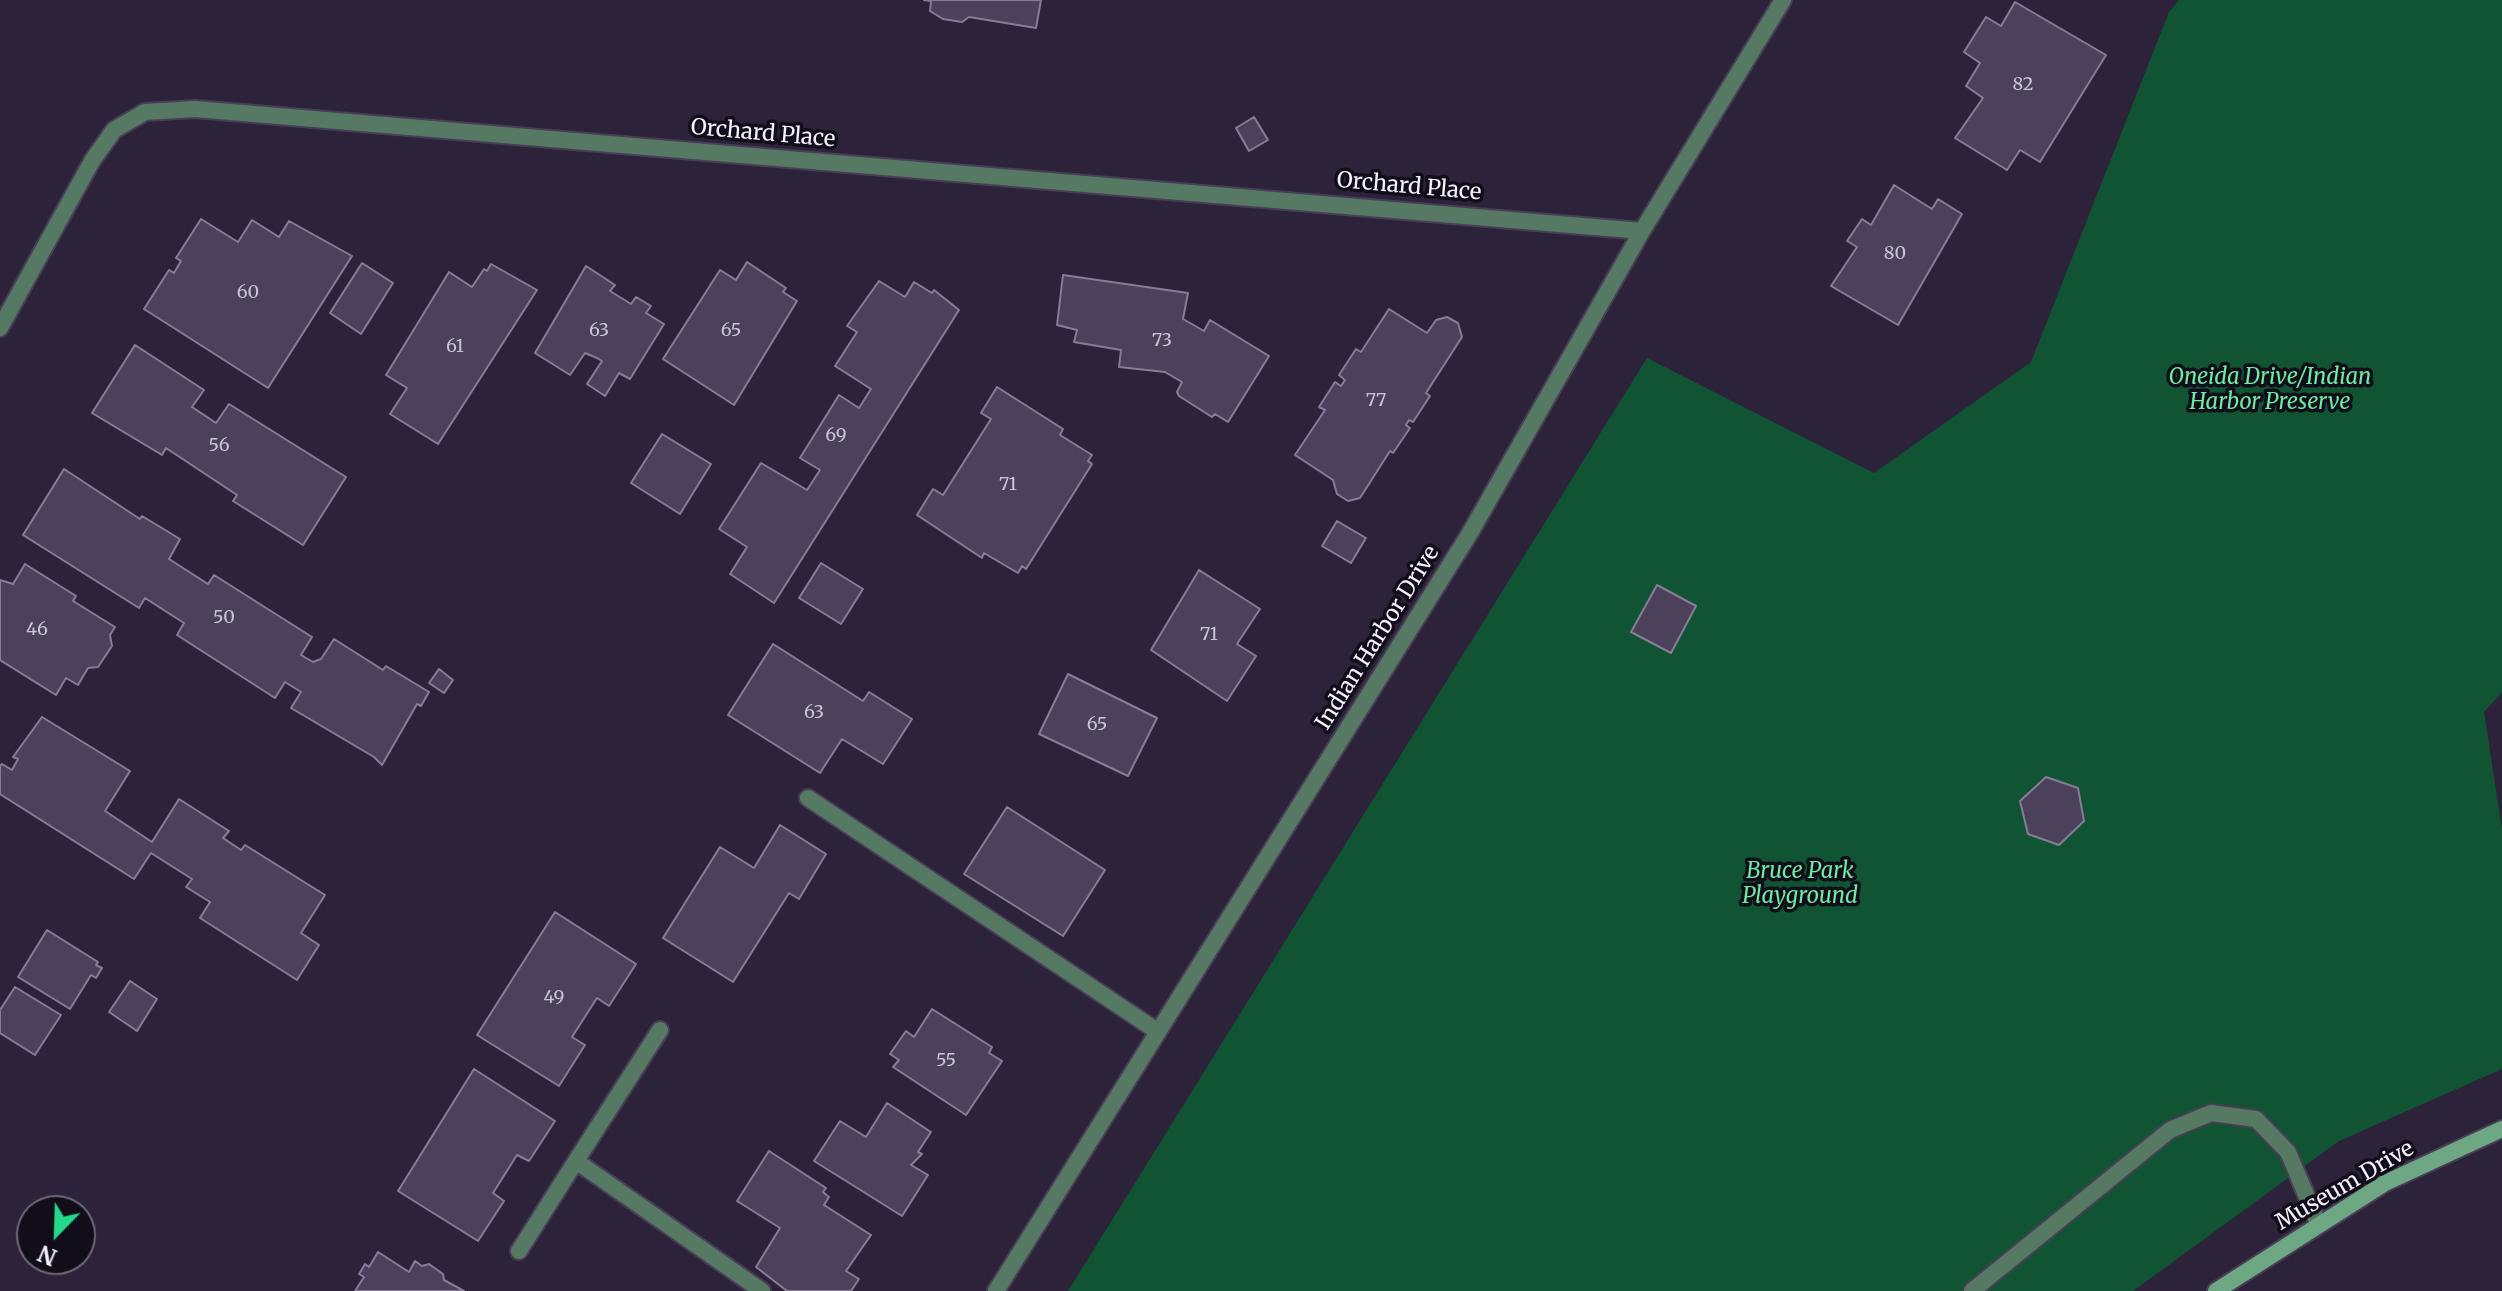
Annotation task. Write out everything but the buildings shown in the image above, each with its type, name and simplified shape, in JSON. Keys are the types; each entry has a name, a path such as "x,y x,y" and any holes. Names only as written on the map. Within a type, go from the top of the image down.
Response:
{"main road":[{"name":"Museum Drive","path":"2216,1291 2385,1183 2502,1129"}],"street":[{"name":"Indian Harbor Drive","path":"996,1291 1470,533 1642,231 1783,0"},
{"name":"Orchard Place","path":"0,328 92,161 114,130 145,112 195,109 1642,231"},
{"path":"808,798 1157,1031"},
{"path":"519,1251 660,1030"},
{"path":"1972,1291 2170,1130 2211,1113 2256,1119 2288,1152 2318,1223"},
{"path":"576,1161 762,1291"}],"green space":[{"name":"Bruce Park Playground","path":"2179,0 2502,0 2502,692 2484,712 2502,829 2502,1069 2339,1141 2133,1291 1068,1291 1647,358 1874,473 2031,362 2169,12"}],"park label":[{"name":"Oneida Drive/Indian Harbor Preserve","path":"2270,390"}]}
